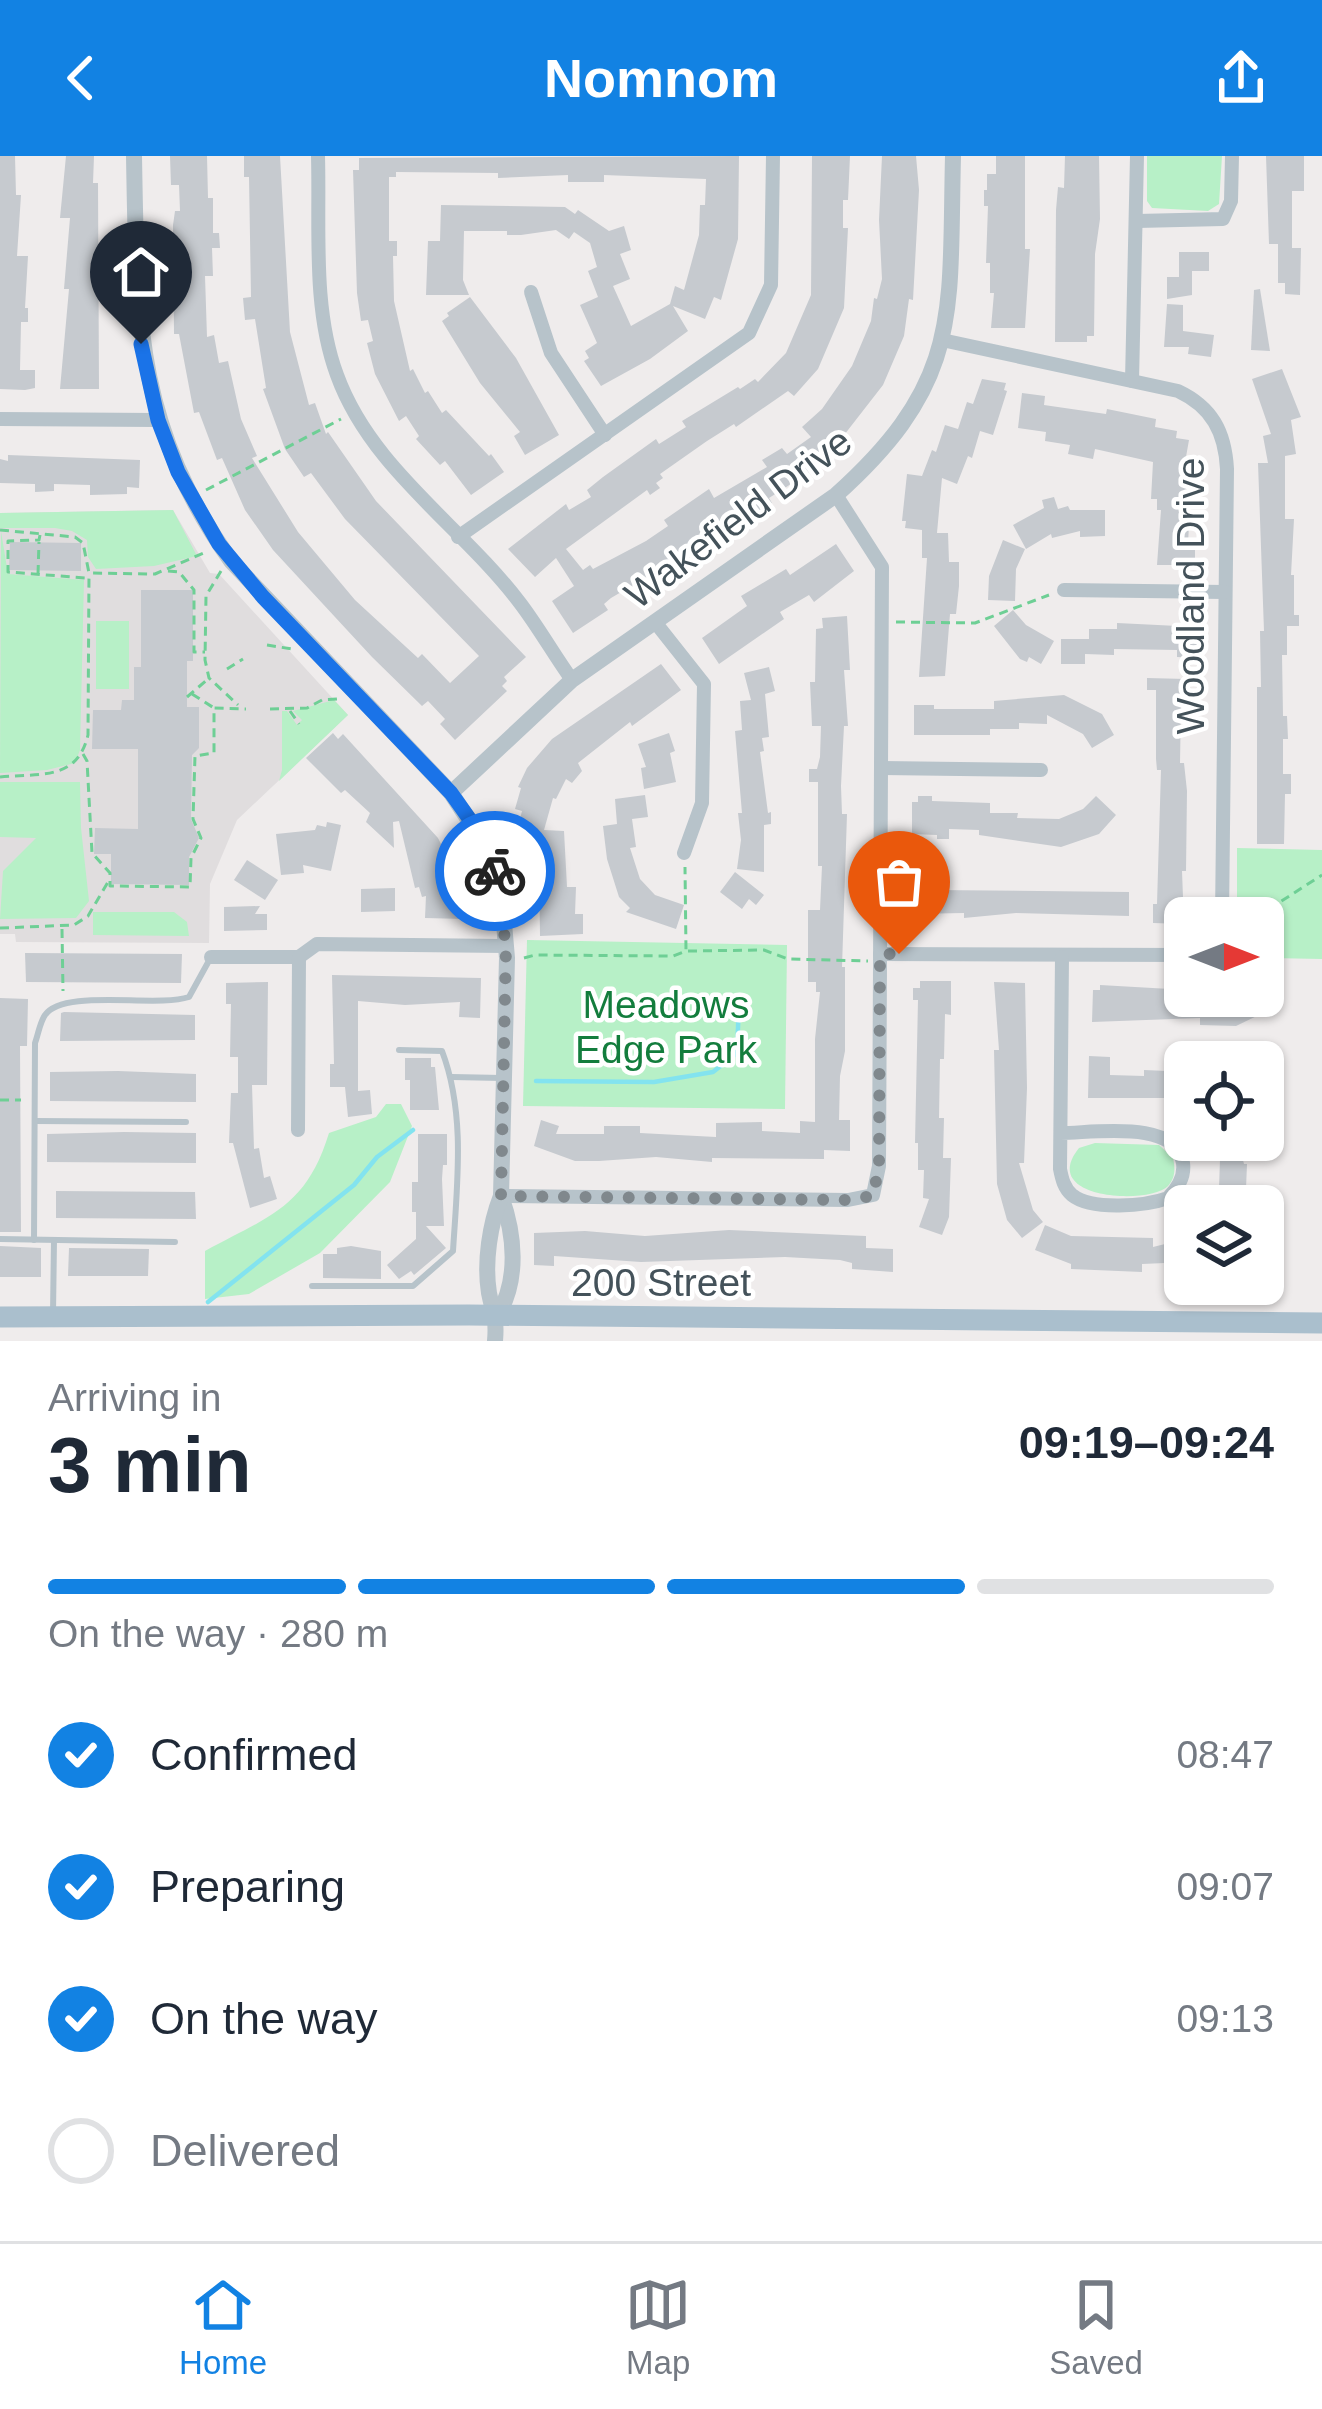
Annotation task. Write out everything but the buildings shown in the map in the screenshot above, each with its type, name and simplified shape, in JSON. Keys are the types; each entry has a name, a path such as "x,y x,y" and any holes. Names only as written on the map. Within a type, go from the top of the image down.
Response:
{"main road":[{"name":"200 Street","path":"0,1317 498,1315 1322,1323"}],"street":[{"path":"134,156 139,320 158,420 206,524 231,561 451,793 473,824 500,885 514,952 501,1196 512,1226 512,1292 498,1315 495,1341"},
{"path":"318,156 325,328 336,374 353,412 377,446 519,602 572,680"},
{"path":"458,538 734,347 754,327 773,272 773,156"},
{"name":"Wakefield Drive","path":"451,793 572,680 836,495 876,459 911,416 935,370 949,311 953,156"},
{"path":"1132,381 1137,156"},
{"path":"1137,221 1226,217 1232,156"},
{"path":"531,292 550,353 605,435"},
{"name":"Woodland Drive","path":"942,340 1187,395 1205,407 1217,426 1227,469 1228,897"},
{"path":"0,419 158,420"},
{"path":"501,1196 848,1200 873,1196 879,1166 882,567 836,495"},
{"path":"1064,590 1225,592"},
{"path":"655,622 704,684 702,803 684,853"},
{"path":"882,768 1041,770"},
{"path":"211,957 299,957 317,944 514,952"},
{"path":"880,958 1164,955"},
{"path":"1061,1133 1143,1133 1167,1138 1181,1154 1182,1178 1173,1193 1160,1201 1082,1200 1067,1190 1062,1179 1061,1133 1062,956"},
{"path":"298,1130 299,957"}],"lane":[{"path":"34,1240 35,1043 46,1014 63,1001 171,1003 189,998 211,957"},
{"path":"313,1286 413,1286 454,1251 458,1138 452,1077 442,1051 399,1050"},
{"path":"452,1077 504,1078"},
{"path":"34,1121 186,1122"},
{"path":"0,1239 175,1242"},
{"path":"53,1317 54,1240"}],"path":[{"path":"206,490 353,412"},
{"path":"0,530 75,537 83,542 88,576 88,735 83,754 76,764 0,777"},
{"path":"38,574 40,532"},
{"path":"39,540 10,540 8,572 88,576 178,572 194,590 194,652 205,652"},
{"path":"166,571 206,552"},
{"path":"209,674 189,695 214,708 243,708 209,674 205,652 206,596 231,561"},
{"path":"882,622 975,623 1064,590"},
{"path":"194,596 206,596"},
{"path":"194,633 205,634"},
{"path":"267,645 292,649"},
{"path":"227,669 243,659"},
{"path":"270,709 289,710 339,699"},
{"path":"83,754 92,854 110,872 110,886 190,887 190,858 201,838 193,819 195,756 214,753 214,708"},
{"path":"289,710 299,724"},
{"path":"684,853 686,951"},
{"path":"1284,899 1322,874"},
{"path":"0,928 63,927 88,916 110,878"},
{"path":"63,927 63,1001"},
{"path":"514,952 673,956 686,951 764,950 788,959 880,958"},
{"path":"0,1100 34,1100"}],"shaded area":[{"path":"173,510 210,573 219,574 348,715 237,820 210,884 209,943 16,942 15,934 0,934 0,513"}],"green space":[{"path":"1147,156 1222,156 1219,204 1208,211 1152,208 1147,201"},
{"path":"173,510 197,556 154,566 96,569 88,557 87,540 72,531 0,528 0,513"},
{"path":"1,531 8,574 84,580 80,750 75,763 0,773"},
{"path":"96,621 129,621 129,689 96,689"},
{"path":"334,700 348,715 279,781 282,711 297,725 302,720 293,711"},
{"path":"0,782 80,782 89,901 76,918 0,919 3,871 36,838 0,837"},
{"path":"1237,848 1322,850 1322,959 1284,958 1284,897 1237,897"},
{"path":"93,912 174,912 187,922 189,936 93,935"},
{"name":"Meadows Edge Park","path":"527,940 787,945 785,1109 523,1106"},
{"path":"386,1104 401,1104 412,1126 390,1182 320,1253 249,1294 205,1299 205,1251 282,1207 309,1178 329,1133 376,1117"},
{"path":"1095,1143 1159,1145 1164,1161 1173,1161 1172,1179 1157,1192 1101,1194 1073,1179 1070,1165 1079,1148"}],"waterway":[{"path":"536,1081 654,1082 713,1072 737,1053 739,1002"},
{"path":"208,1302 354,1185 377,1157 413,1130"}],"way so far":[{"path":"495,871 506,946 501,1196 861,1200 873,1196 879,1166 880,954 899,954"}],"route":[{"path":"141,344 158,420 178,472 219,544 263,597 451,793 473,824 495,871"}]}
